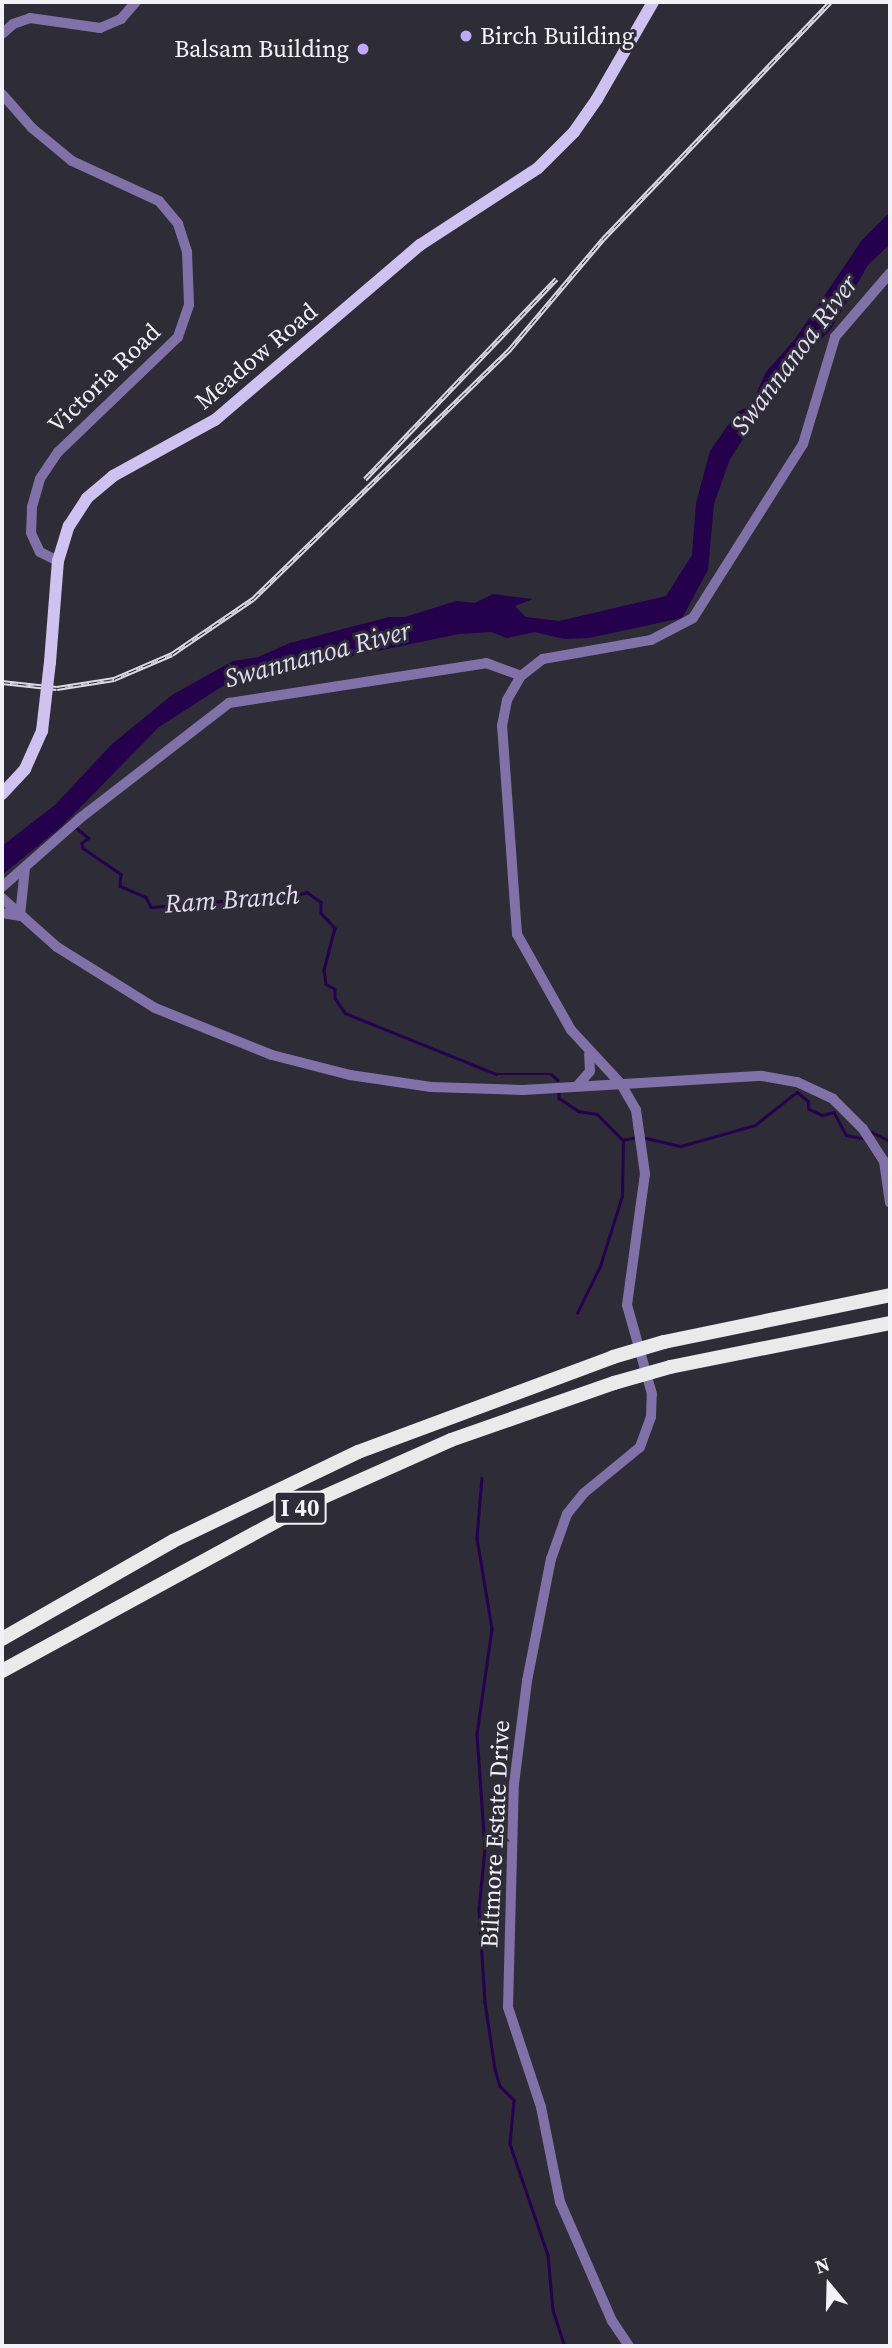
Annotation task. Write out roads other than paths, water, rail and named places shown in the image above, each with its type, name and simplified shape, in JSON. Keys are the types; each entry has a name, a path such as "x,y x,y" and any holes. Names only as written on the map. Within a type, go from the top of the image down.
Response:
{"highway":[{"name":"I 40","path":"2,1639 173,1541 358,1452 613,1357 664,1342 890,1294"},
{"name":"I 40","path":"2,1671 312,1502 451,1440 614,1383 670,1367 890,1323"}],"main road":[{"name":"Meadow Road","path":"2,794 30,761 42,731 58,561 72,519 103,483 215,420 420,245 515,186 556,152 597,99 653,2"}],"street":[{"path":"2,34 13,24 30,18 100,28 121,19 136,2"},
{"name":"Victoria Road","path":"2,94 32,128 72,161 159,201 178,224 187,252 189,305 178,337 63,446 40,479 32,507 31,533 40,552 58,561"},
{"path":"2,887 79,819 229,703 486,663 521,676 543,659 650,640 693,618 803,444 835,337 890,273"},
{"name":"Biltmore Estate Drive","path":"521,676 507,700 502,726 513,834 513,908 517,934 531,965 570,1030 589,1054 621,1084 636,1110 645,1174 627,1305 652,1394 651,1417 640,1447 584,1493 567,1514 551,1559 527,1681 514,1784 508,2007 541,2107 560,2202 612,2321 629,2346"},
{"path":"20,916 25,868"},
{"path":"2,898 57,947 155,1008 272,1055 350,1075 431,1087 523,1090 762,1076 797,1082 833,1099 863,1129 884,1160 890,1203"},
{"path":"2,913 20,916"},
{"path":"578,1085 590,1071 589,1054"}],"water":[{"name":"Swannanoa River","path":"890,212 890,244 868,265 831,329 782,379 730,459 714,504 708,570 682,618 589,638 564,639 535,632 507,638 491,632 459,634 229,682 159,727 61,827 2,875 2,846 55,805 111,745 172,695 233,661 258,657 290,643 389,617 405,617 456,601 475,603 493,594 533,599 515,606 526,617 559,621 666,596 692,555 696,503 710,451 737,412 751,405 766,372 795,339 862,240"}],"waterway":[{"name":"Ram Branch","path":"74,826 89,838 82,843 83,848 121,874 120,886 146,897 151,907 257,898 276,901 307,892 321,902 321,913 335,928 324,970 326,984 335,989 335,998 345,1013 496,1074 551,1074 558,1080"},
{"name":"Ram Branch","path":"646,1138 681,1146 755,1125 797,1092 808,1101 809,1109 822,1115 834,1112 846,1135 862,1138"},
{"name":"Ram Branch","path":"559,1093 559,1098 578,1111 597,1114 623,1140"},
{"name":"Ram Branch","path":"872,1132 890,1141"},
{"name":"Ram Branch","path":"623,1140 636,1137"},
{"path":"577,1313 600,1266 622,1196 623,1140"},
{"path":"482,1478 477,1538 492,1629 477,1734 485,1849 479,1909 485,2002 500,2086 514,2100 510,2144 548,2255 553,2310 565,2346"}],"railway":[{"path":"2,682 57,688 114,679 172,654 253,599 510,349 603,239 830,2"},
{"path":"365,479 556,279"}],"place":[{"name":"Birch Building","path":"466,36"},
{"name":"Balsam Building","path":"363,49"}]}
